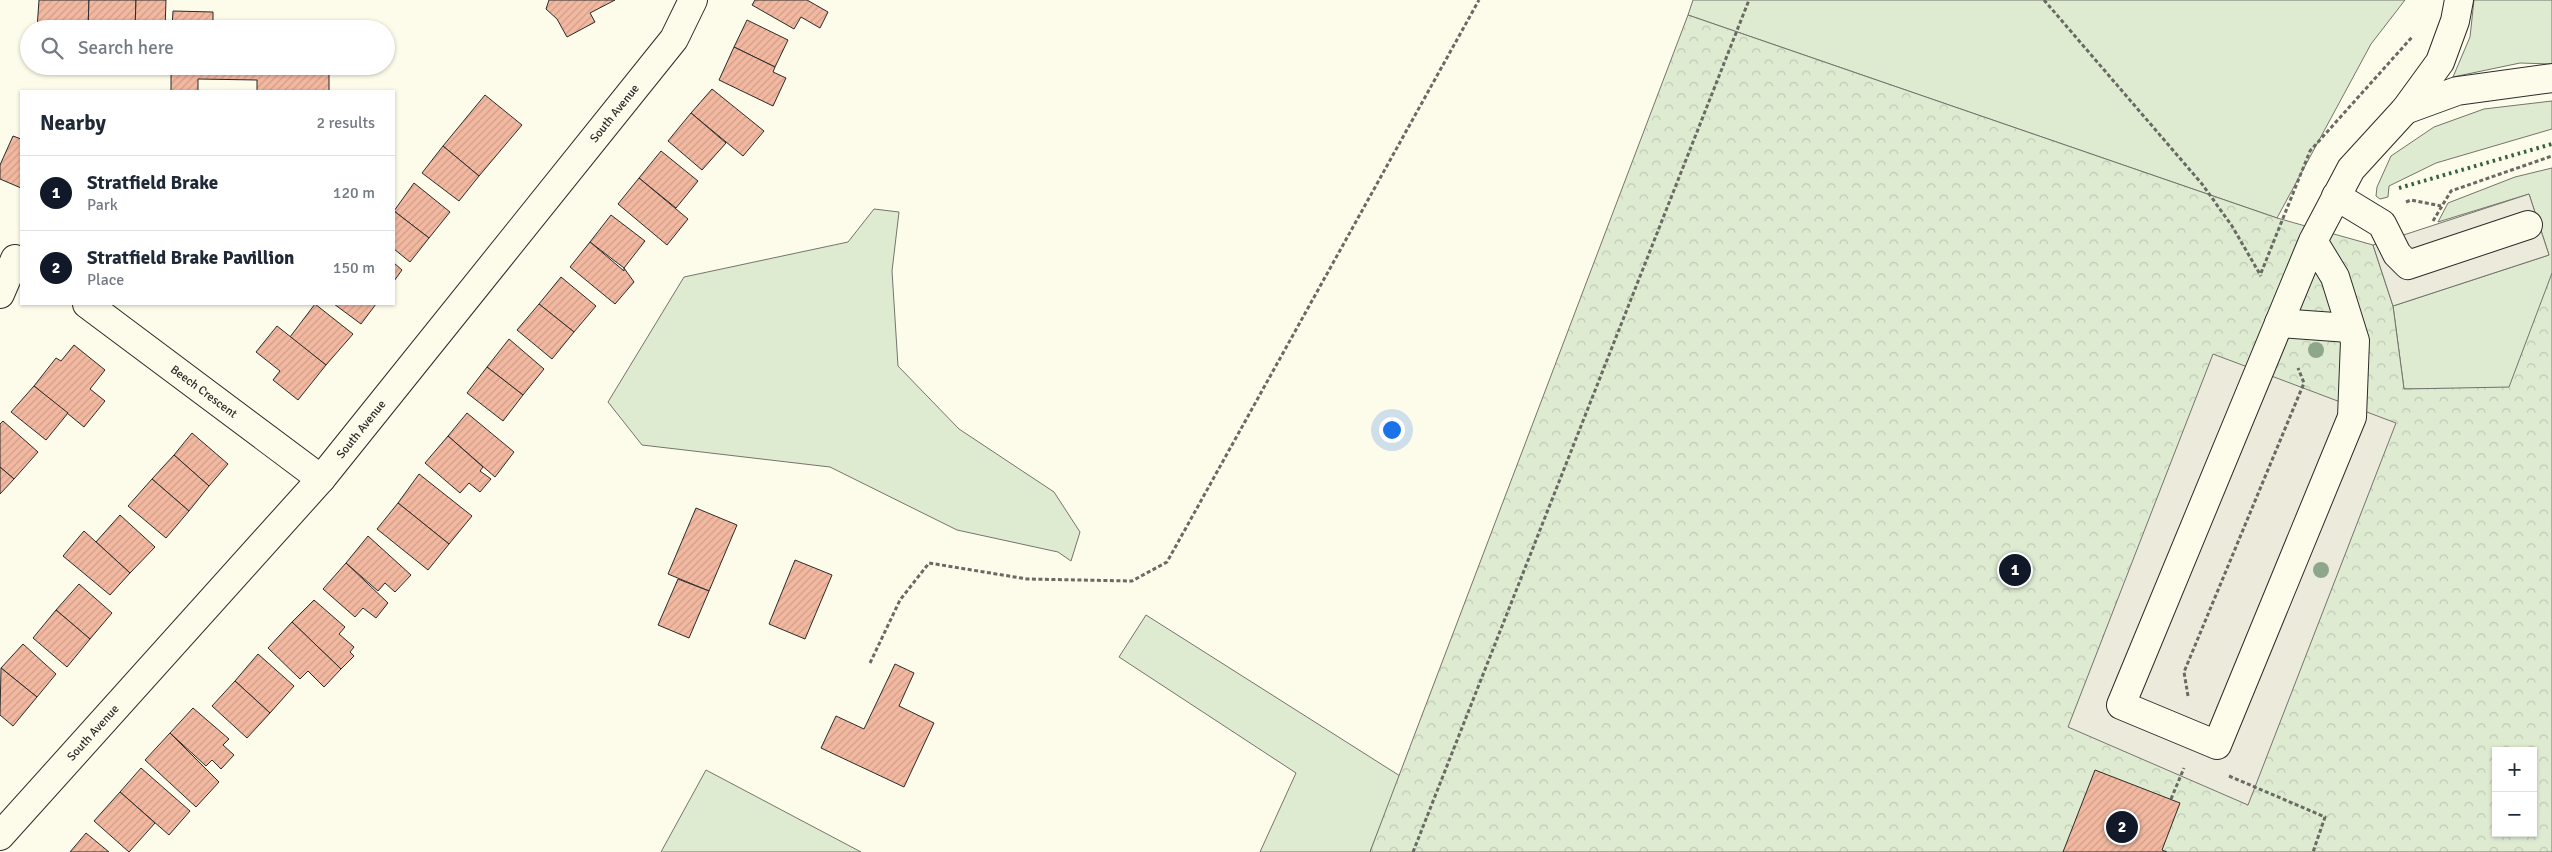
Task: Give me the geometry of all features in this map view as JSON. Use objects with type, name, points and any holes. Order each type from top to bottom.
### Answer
[{"type":"street","name":"South Avenue","points":[[0,836],[321,479],[674,39],[693,0]]},
{"type":"street","points":[[2313,241],[2335,277],[2349,328],[2355,341],[2352,417],[2217,745],[2121,705],[2313,241],[2351,169],[2405,110],[2440,62],[2455,21],[2459,0]]},
{"type":"street","points":[[2405,110],[2457,91],[2552,78]]},
{"type":"street","points":[[2336,196],[2382,224],[2397,254],[2408,265],[2528,225]]},
{"type":"street","points":[[0,294],[12,259]]},
{"type":"street","name":"Beech Crescent","points":[[88,305],[321,479]]},
{"type":"street","points":[[2279,323],[2349,328]]},
{"type":"path","points":[[870,663],[900,600],[929,563],[1027,579],[1132,581],[1167,562],[1479,0]]},
{"type":"path","points":[[1413,852],[1749,0]]},
{"type":"path","points":[[2044,0],[2202,184],[2232,226],[2260,274]]},
{"type":"path","points":[[2397,254],[2428,229],[2451,191],[2552,156]]},
{"type":"path","points":[[2171,799],[2188,759],[2194,736],[2184,672],[2304,383],[2279,323]]},
{"type":"path","points":[[2224,774],[2325,817],[2313,852]]},
{"type":"green space","points":[[1693,0],[2405,0],[2371,44],[2277,218],[1688,15]]},
{"type":"green space","points":[[2474,0],[2552,0],[2552,64],[2520,63],[2453,77],[2470,37]]},
{"type":"green space","points":[[1688,15],[2277,218],[2373,245],[2393,306],[2404,389],[2509,387],[2552,273],[2552,852],[1370,852]]},
{"type":"green space","points":[[2552,101],[2552,129],[2436,163],[2389,186],[2388,197],[2380,199],[2376,196],[2377,187],[2391,156],[2434,127],[2484,109]]},
{"type":"green space","points":[[2552,168],[2552,381],[2509,388],[2404,389],[2393,306],[2549,255],[2529,194],[2438,222],[2448,203],[2515,177]]},
{"type":"green space","points":[[874,209],[899,212],[892,271],[898,366],[959,429],[1054,492],[1080,532],[1071,561],[1058,552],[957,530],[830,467],[642,445],[608,402],[684,277],[848,242]]},
{"type":"green space","points":[[1146,615],[1400,776],[1370,852],[1260,852],[1296,773],[1119,657]]},
{"type":"green space","points":[[706,770],[861,852],[661,852]]},
{"type":"shaded area","points":[[2529,194],[2549,255],[2393,306],[2373,245]]},
{"type":"shaded area","points":[[2213,354],[2396,423],[2248,805],[2068,727]]},
{"type":"building","points":[[39,0],[89,0],[88,20],[38,20]]},
{"type":"building","points":[[89,0],[136,0],[135,20],[88,20]]},
{"type":"building","points":[[136,0],[166,0],[165,20],[135,20]]},
{"type":"building","points":[[549,0],[615,0],[590,13],[595,22],[567,37],[557,19],[546,9]]},
{"type":"building","points":[[755,0],[807,0],[828,12],[820,28],[801,17],[794,29],[752,5]]},
{"type":"building","points":[[173,11],[213,12],[213,20],[172,20]]},
{"type":"building","points":[[747,20],[788,40],[775,67],[734,47]]},
{"type":"building","points":[[734,47],[775,67],[773,72],[786,78],[773,106],[719,80]]},
{"type":"building","points":[[171,75],[329,75],[329,90],[257,90],[257,80],[198,79],[198,90],[171,90]]},
{"type":"building","points":[[712,89],[764,131],[743,156],[691,113]]},
{"type":"building","points":[[485,95],[522,125],[479,176],[443,146]]},
{"type":"building","points":[[691,113],[726,143],[702,170],[668,141]]},
{"type":"building","points":[[13,136],[20,139],[20,188],[0,179],[0,165]]},
{"type":"building","points":[[443,146],[479,176],[459,201],[422,173]]},
{"type":"building","points":[[661,151],[698,181],[676,208],[639,178]]},
{"type":"building","points":[[639,178],[688,219],[667,245],[618,204]]},
{"type":"building","points":[[414,183],[450,212],[429,238],[395,212]]},
{"type":"building","points":[[395,212],[429,238],[410,262],[395,250]]},
{"type":"building","points":[[611,215],[645,241],[624,268],[590,242]]},
{"type":"building","points":[[590,242],[624,271],[624,268],[634,282],[615,304],[570,267]]},
{"type":"building","points":[[395,264],[402,270],[395,280]]},
{"type":"building","points":[[561,277],[596,306],[574,332],[539,304]]},
{"type":"building","points":[[539,304],[574,332],[552,359],[517,330]]},
{"type":"building","points":[[314,305],[353,334],[326,365],[290,337]]},
{"type":"building","points":[[335,305],[375,305],[361,324]]},
{"type":"building","points":[[277,326],[326,365],[298,400],[273,380],[280,371],[256,352]]},
{"type":"building","points":[[509,339],[544,369],[523,395],[487,367]]},
{"type":"building","points":[[74,345],[105,370],[90,389],[105,401],[84,427],[34,386],[56,358],[61,361]]},
{"type":"building","points":[[487,367],[523,395],[503,421],[467,393]]},
{"type":"building","points":[[34,386],[68,413],[46,440],[11,412]]},
{"type":"building","points":[[467,413],[514,452],[495,477],[448,436]]},
{"type":"building","points":[[3,421],[38,452],[14,479],[0,467],[0,424]]},
{"type":"building","points":[[192,433],[228,464],[209,486],[174,455]]},
{"type":"building","points":[[448,436],[483,467],[480,471],[491,479],[480,492],[469,483],[460,493],[425,463]]},
{"type":"building","points":[[174,455],[209,486],[189,511],[152,479]]},
{"type":"building","points":[[0,467],[14,479],[0,494]]},
{"type":"building","points":[[419,474],[472,516],[449,544],[398,503]]},
{"type":"building","points":[[152,479],[189,511],[166,538],[128,506]]},
{"type":"building","points":[[398,503],[449,544],[428,570],[377,529]]},
{"type":"building","points":[[696,508],[737,525],[709,591],[668,574]]},
{"type":"building","points":[[120,515],[155,547],[130,573],[96,542]]},
{"type":"building","points":[[84,531],[130,573],[110,595],[63,556]]},
{"type":"building","points":[[368,536],[411,575],[395,592],[385,583],[378,591],[346,563]]},
{"type":"building","points":[[795,560],[832,575],[805,639],[769,624]]},
{"type":"building","points":[[346,563],[388,603],[376,618],[363,608],[355,617],[323,589]]},
{"type":"building","points":[[678,579],[709,591],[689,638],[658,625]]},
{"type":"building","points":[[79,584],[112,613],[90,639],[56,610]]},
{"type":"building","points":[[314,600],[345,627],[339,634],[354,647],[350,652],[354,656],[341,669],[292,622]]},
{"type":"building","points":[[56,610],[90,639],[67,667],[33,638]]},
{"type":"building","points":[[292,622],[341,669],[324,687],[308,671],[300,679],[268,648]]},
{"type":"building","points":[[23,644],[56,674],[37,697],[1,668]]},
{"type":"building","points":[[258,654],[294,686],[270,713],[235,681]]},
{"type":"building","points":[[895,664],[914,673],[899,706],[934,723],[904,787],[821,748],[836,716],[864,729]]},
{"type":"building","points":[[1,668],[37,697],[13,726],[0,715]]},
{"type":"building","points":[[235,681],[270,713],[247,738],[212,706]]},
{"type":"building","points":[[193,708],[229,739],[223,745],[234,755],[221,769],[212,760],[206,766],[170,733]]},
{"type":"building","points":[[170,733],[219,782],[196,807],[145,760]]},
{"type":"building","points":[[141,768],[190,811],[169,835],[120,792]]},
{"type":"building","points":[[2095,770],[2180,803],[2162,850],[2167,852],[2063,852]]},
{"type":"building","points":[[120,792],[155,823],[129,852],[94,821]]},
{"type":"building","points":[[86,833],[109,852],[70,852]]},
{"type":"hedge","points":[[2399,188],[2552,144]]},
{"type":"place","name":"Stratfield Brake","points":[[2015,570]]},
{"type":"place","name":"Stratfield Brake Pavillion","points":[[2122,827]]}]
